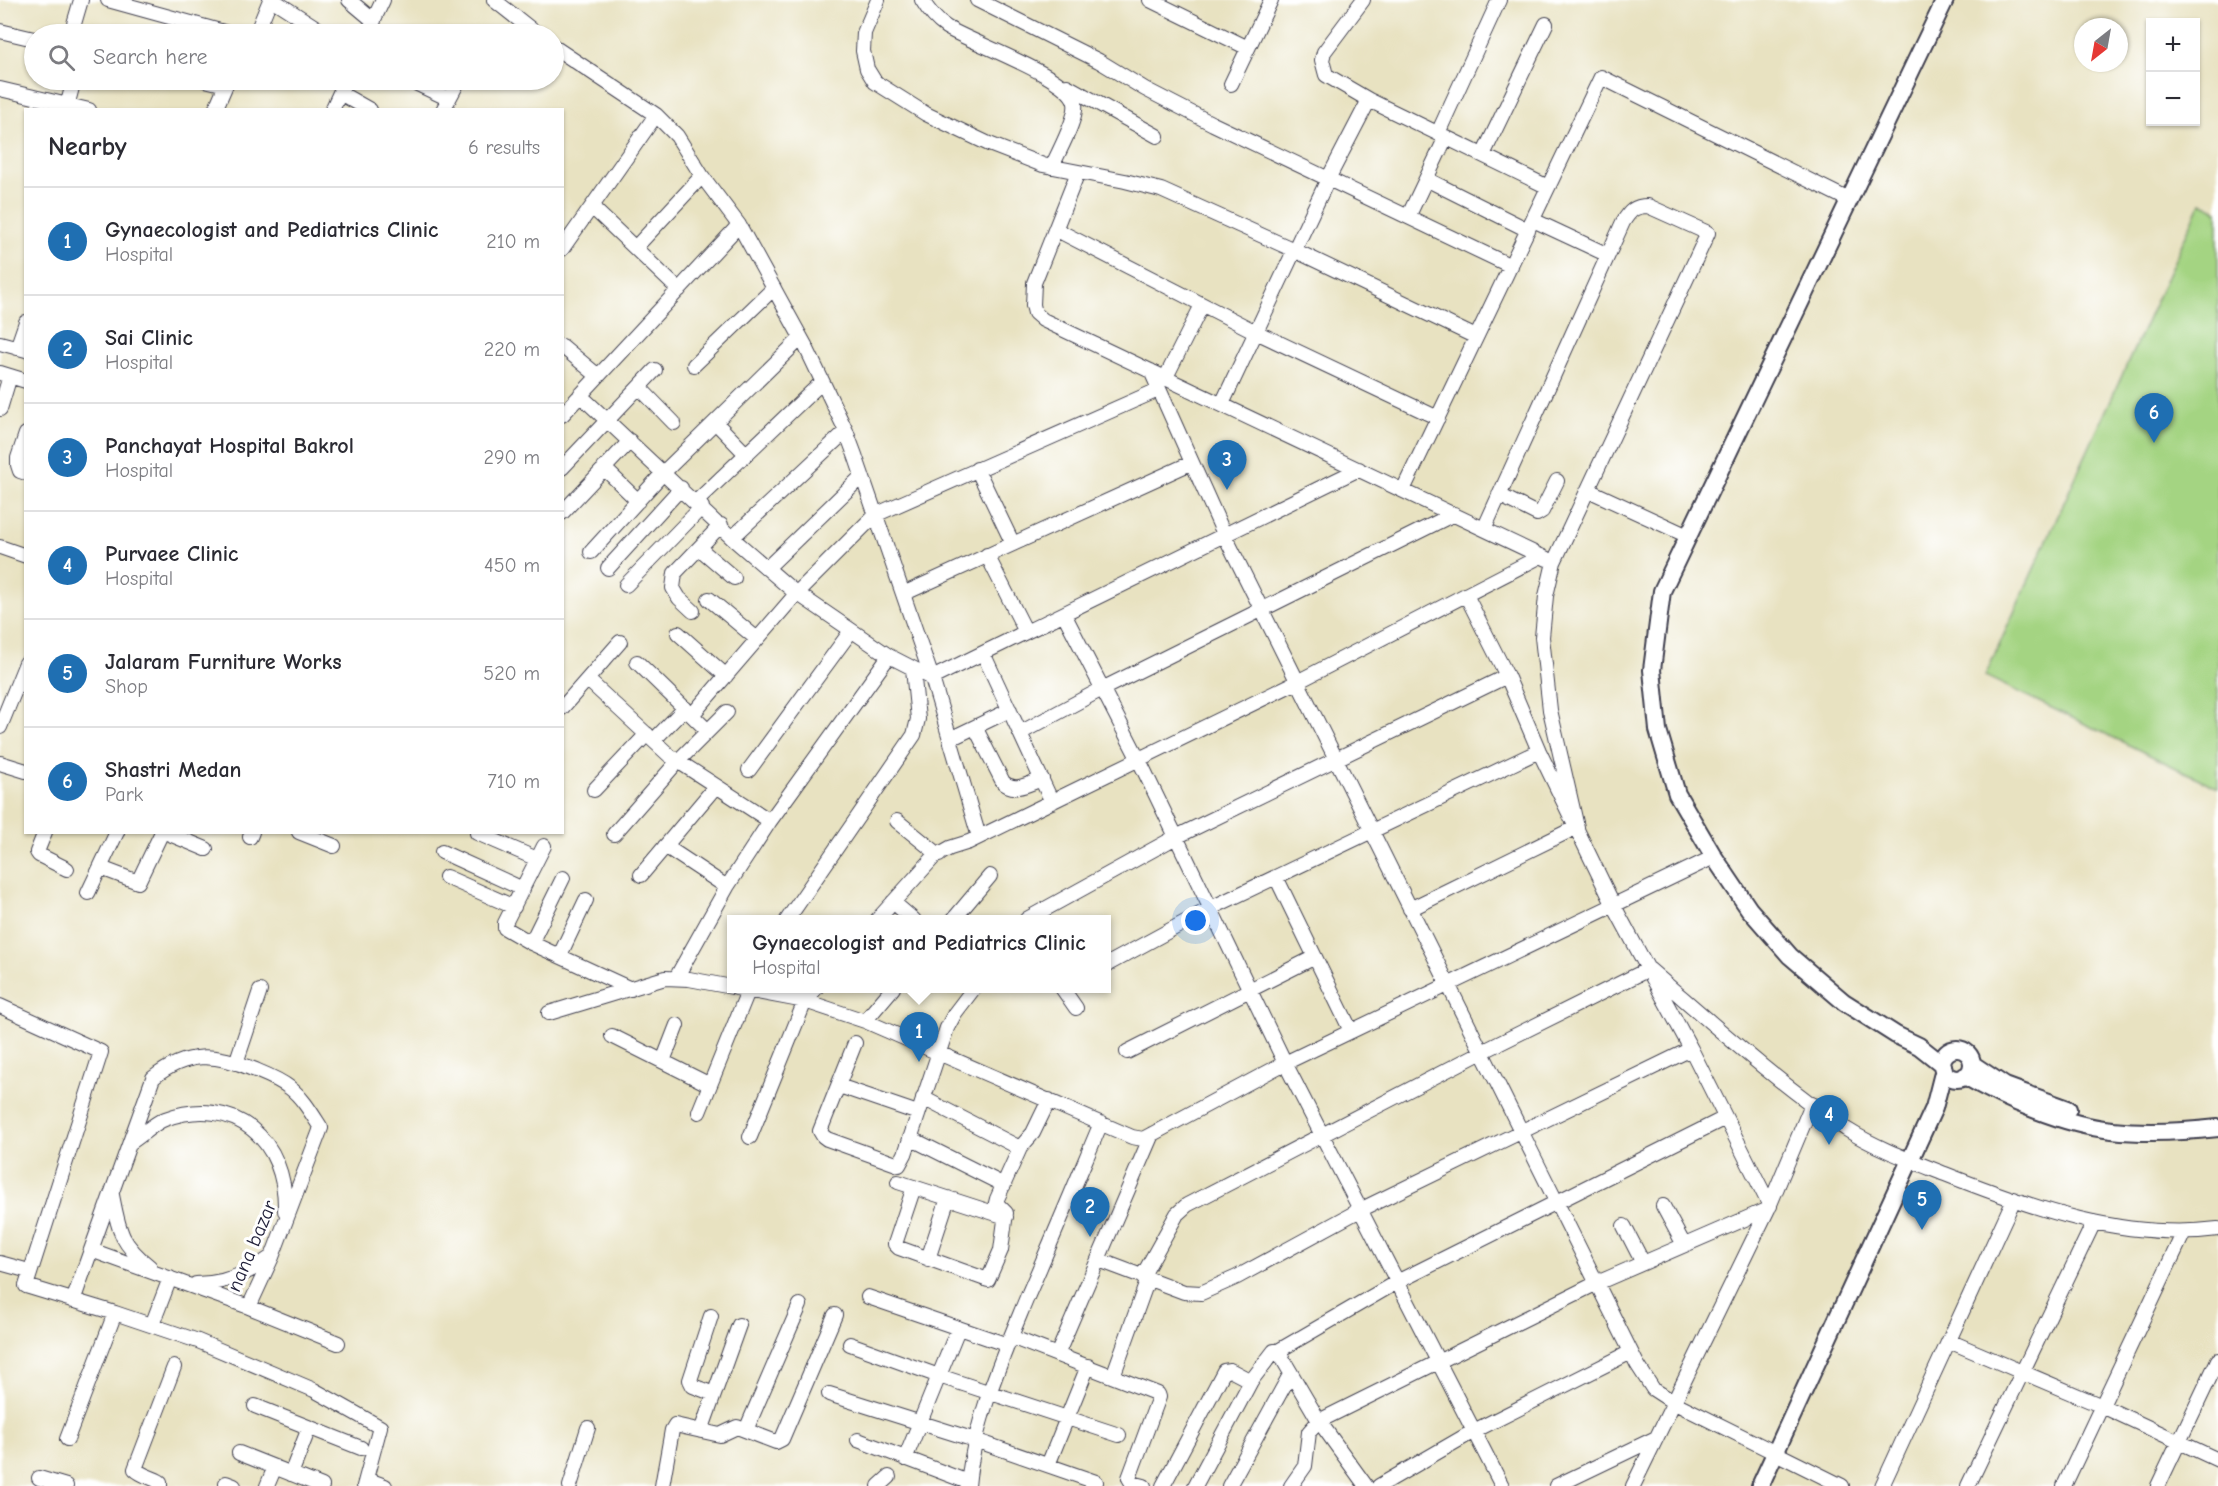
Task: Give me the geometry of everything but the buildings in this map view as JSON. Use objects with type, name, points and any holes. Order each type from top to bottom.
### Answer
[{"type":"main road","points":[[1945,0],[1662,591],[1652,670],[1658,730],[1677,794],[1714,857],[1749,909],[1790,956],[1844,1002],[1896,1035],[1945,1062],[1949,1076],[1965,1073],[2083,1114],[2113,1120],[2164,1123],[2218,1118]]},
{"type":"main road","points":[[1760,1486],[1934,1108],[1945,1062],[1958,1049],[1966,1052],[1971,1058],[1965,1073],[1934,1108]]},
{"type":"main road","points":[[1965,1073],[1999,1095],[2043,1112],[2110,1130],[2180,1133],[2218,1128]]},
{"type":"street","points":[[74,24],[81,0]]},
{"type":"street","points":[[108,0],[195,24]]},
{"type":"street","points":[[251,24],[261,0]]},
{"type":"street","points":[[260,24],[271,0],[310,24]]},
{"type":"street","points":[[349,0],[374,21]]},
{"type":"street","points":[[372,24],[383,0]]},
{"type":"street","points":[[494,0],[524,24]]},
{"type":"street","points":[[878,0],[864,33],[863,51],[867,69],[875,82],[926,114],[989,144],[1043,165],[1161,190],[1294,250],[1476,338]]},
{"type":"street","points":[[922,0],[945,27],[1052,77],[1157,136]]},
{"type":"street","points":[[976,0],[1099,61],[1145,89],[1195,115],[1511,266]]},
{"type":"street","points":[[1150,0],[1248,48]]},
{"type":"street","points":[[1231,84],[1271,0]]},
{"type":"street","points":[[1363,0],[1329,43],[1322,60],[1326,75],[1369,100],[1548,187]]},
{"type":"street","points":[[1408,216],[1426,179],[1442,135],[1499,0]]},
{"type":"street","points":[[1483,155],[1546,24]]},
{"type":"street","points":[[0,31],[24,37]]},
{"type":"street","points":[[564,54],[656,115],[676,136],[702,176],[739,225],[801,338],[846,431],[932,678],[980,837]]},
{"type":"street","points":[[1052,77],[1070,92],[1075,101],[1075,112],[1052,167]]},
{"type":"street","points":[[1403,490],[1601,77],[1850,200]]},
{"type":"street","points":[[0,89],[67,107],[71,90]]},
{"type":"street","points":[[216,108],[226,90]]},
{"type":"street","points":[[225,108],[229,90]]},
{"type":"street","points":[[333,108],[341,90]]},
{"type":"street","points":[[424,90],[446,104],[454,90]]},
{"type":"street","points":[[340,93],[366,108]]},
{"type":"street","points":[[1222,404],[1328,179],[1369,100]]},
{"type":"street","points":[[564,246],[656,115]]},
{"type":"street","points":[[1078,172],[1034,283],[1032,295],[1035,313],[1043,320],[1151,371],[1162,383],[1191,463],[1224,534],[1631,1352],[1653,1389],[1672,1402],[1842,1486]]},
{"type":"street","points":[[635,248],[702,176]]},
{"type":"street","points":[[1426,179],[1530,225],[1608,255]]},
{"type":"street","points":[[1484,529],[1630,210],[1639,206],[1648,206],[1708,233],[1588,490],[1548,559],[1542,637],[1550,710],[1577,827]]},
{"type":"street","points":[[592,207],[679,290]]},
{"type":"street","points":[[564,413],[739,225]]},
{"type":"street","points":[[1054,229],[1202,305],[1438,418]]},
{"type":"street","points":[[694,365],[774,288]]},
{"type":"street","points":[[594,790],[650,737],[689,712],[726,676],[797,593],[875,514],[1162,383],[1202,305]]},
{"type":"street","points":[[0,342],[21,349],[24,333]]},
{"type":"street","points":[[591,552],[664,472],[801,338]]},
{"type":"street","points":[[564,348],[598,376]]},
{"type":"street","points":[[564,466],[655,370]]},
{"type":"street","points":[[0,409],[5,375],[24,380]]},
{"type":"street","points":[[626,585],[746,454],[822,382]]},
{"type":"street","points":[[1162,383],[1222,404],[1548,559]]},
{"type":"street","points":[[639,387],[674,423]]},
{"type":"street","points":[[580,395],[721,525],[732,538],[797,593],[889,656],[932,678]]},
{"type":"street","points":[[715,422],[746,454]]},
{"type":"street","points":[[732,538],[846,431]]},
{"type":"street","points":[[564,511],[630,441]]},
{"type":"street","points":[[24,442],[18,465],[20,471],[24,472]]},
{"type":"street","points":[[903,594],[1191,463]]},
{"type":"street","points":[[604,468],[638,501]]},
{"type":"street","points":[[977,469],[1013,544]]},
{"type":"street","points":[[932,678],[1359,469]]},
{"type":"street","points":[[768,567],[862,476]]},
{"type":"street","points":[[1499,495],[1538,514],[1542,511],[1557,481]]},
{"type":"street","points":[[608,568],[681,488]]},
{"type":"street","points":[[1588,490],[1688,536]]},
{"type":"street","points":[[1020,733],[1102,689],[1454,514]]},
{"type":"street","points":[[693,611],[673,588],[675,573],[721,525]]},
{"type":"street","points":[[664,546],[683,565]]},
{"type":"street","points":[[0,548],[24,555]]},
{"type":"street","points":[[699,548],[734,578]]},
{"type":"street","points":[[987,555],[1026,632]]},
{"type":"street","points":[[882,915],[939,855],[950,848],[980,837],[1139,760],[1466,595],[1548,559]]},
{"type":"street","points":[[1466,595],[1507,676],[1539,751],[1614,906],[1691,1049],[1769,1207]]},
{"type":"street","points":[[709,598],[757,639]]},
{"type":"street","points":[[1064,614],[1139,760],[1285,1063],[1502,1486]]},
{"type":"street","points":[[749,770],[851,631]]},
{"type":"street","points":[[678,633],[726,676]]},
{"type":"street","points":[[564,706],[620,642]]},
{"type":"street","points":[[983,653],[1052,802]]},
{"type":"street","points":[[676,978],[728,887],[770,821],[889,656]]},
{"type":"street","points":[[637,662],[708,730]]},
{"type":"street","points":[[0,727],[24,668]]},
{"type":"street","points":[[790,915],[914,735],[918,719],[913,669]]},
{"type":"street","points":[[1034,915],[1176,837],[1507,676]]},
{"type":"street","points":[[588,680],[678,761],[770,821]]},
{"type":"street","points":[[950,739],[1010,710]]},
{"type":"street","points":[[614,834],[678,761],[727,712]]},
{"type":"street","points":[[975,727],[1008,788],[1014,789],[1042,779]]},
{"type":"street","points":[[1111,963],[1211,908],[1539,751]]},
{"type":"street","points":[[0,763],[24,770]]},
{"type":"street","points":[[1026,785],[1037,809]]},
{"type":"street","points":[[641,875],[716,786]]},
{"type":"street","points":[[897,821],[939,855]]},
{"type":"street","points":[[1410,909],[1577,827]]},
{"type":"street","points":[[44,834],[37,852],[67,870]]},
{"type":"street","points":[[88,893],[116,834]]},
{"type":"street","points":[[100,868],[138,882],[163,834]]},
{"type":"street","points":[[169,834],[206,849]]},
{"type":"street","points":[[304,834],[334,846]]},
{"type":"street","points":[[481,834],[537,859]]},
{"type":"street","points":[[544,846],[505,928],[531,943],[631,989]]},
{"type":"street","points":[[665,846],[728,887]]},
{"type":"street","points":[[442,852],[523,889]]},
{"type":"street","points":[[762,993],[805,1001],[865,1021],[1139,1139],[1285,1063],[1714,857]]},
{"type":"street","points":[[957,915],[990,876]]},
{"type":"street","points":[[446,877],[514,907]]},
{"type":"street","points":[[1276,877],[1351,1031]]},
{"type":"street","points":[[531,943],[563,878]]},
{"type":"street","points":[[560,955],[586,900]]},
{"type":"street","points":[[893,902],[908,915]]},
{"type":"street","points":[[1127,1052],[1315,957]]},
{"type":"street","points":[[1113,1376],[1145,1278],[1182,1209],[1322,1134],[1649,969]]},
{"type":"street","points":[[1649,969],[1737,1046],[1812,1104],[1848,1130],[1910,1161],[2058,1214],[2094,1222],[2184,1232],[2218,1229]]},
{"type":"street","points":[[549,1013],[665,978],[727,986]]},
{"type":"street","points":[[236,1063],[260,991]]},
{"type":"street","points":[[699,1112],[740,993]]},
{"type":"street","points":[[750,1137],[805,1001],[812,993]]},
{"type":"street","points":[[865,1021],[889,993]]},
{"type":"street","points":[[855,1043],[820,1131],[823,1136],[899,1165],[946,1028],[970,993]]},
{"type":"street","points":[[1066,993],[1076,1008]]},
{"type":"street","points":[[0,1005],[101,1052],[26,1286],[198,1341],[315,1390],[380,1427],[365,1482],[385,1486]]},
{"type":"street","points":[[663,1061],[677,1025]]},
{"type":"street","points":[[612,1036],[710,1085]]},
{"type":"street","points":[[1099,1260],[1184,1292],[1200,1293],[1237,1277],[1360,1210],[1691,1049]]},
{"type":"street","name":"nana bazar","points":[[206,1056],[236,1063],[270,1076],[291,1088],[308,1108],[321,1128],[272,1257],[249,1307],[91,1250],[131,1142],[153,1078],[166,1067],[187,1059],[206,1056]]},
{"type":"street","points":[[839,1086],[918,1113]]},
{"type":"street","points":[[923,1098],[1020,1149]]},
{"type":"street","points":[[914,1187],[895,1245],[988,1280],[1001,1250],[1006,1217],[1005,1211],[996,1203],[1020,1149],[1035,1130],[1049,1100]]},
{"type":"street","points":[[1633,1486],[1769,1207],[1812,1104]]},
{"type":"street","points":[[131,1142],[163,1119],[192,1111],[221,1113],[251,1126],[271,1149],[281,1172],[286,1194],[285,1219]]},
{"type":"street","points":[[1195,1486],[1251,1381],[1270,1353],[1278,1351],[1397,1282],[1725,1118]]},
{"type":"street","points":[[858,1440],[968,1484],[975,1440],[990,1393],[1101,1123]]},
{"type":"street","points":[[1057,1355],[1152,1134]]},
{"type":"street","points":[[910,1138],[1004,1185]]},
{"type":"street","points":[[898,1182],[1006,1217]]},
{"type":"street","points":[[112,1195],[120,1234],[136,1256],[164,1276],[152,1325]]},
{"type":"street","points":[[928,1259],[948,1198]]},
{"type":"street","points":[[1882,1486],[2014,1199]]},
{"type":"street","points":[[1663,1206],[1684,1245]]},
{"type":"street","points":[[1291,1486],[1305,1466],[1309,1432],[1319,1421],[1437,1360],[1597,1283],[1769,1207]]},
{"type":"street","points":[[1968,1486],[2094,1222]]},
{"type":"street","points":[[1624,1226],[1643,1263]]},
{"type":"street","points":[[2064,1486],[2184,1232]]},
{"type":"street","points":[[73,1301],[91,1250]]},
{"type":"street","points":[[185,1284],[213,1284],[256,1268],[272,1257]]},
{"type":"street","points":[[0,1263],[29,1271]]},
{"type":"street","points":[[868,1297],[958,1329],[1057,1355],[1158,1394],[1159,1397],[1129,1478],[1132,1483],[1144,1486]]},
{"type":"street","points":[[746,1430],[800,1305]]},
{"type":"street","points":[[249,1307],[338,1343]]},
{"type":"street","points":[[67,1439],[115,1313]]},
{"type":"street","points":[[662,1486],[673,1427],[678,1425],[720,1435],[733,1427],[776,1442],[782,1439],[835,1315]]},
{"type":"street","points":[[711,1316],[690,1380],[693,1386],[714,1394]]},
{"type":"street","points":[[701,1431],[739,1325]]},
{"type":"street","points":[[905,1459],[958,1329]]},
{"type":"street","points":[[1949,1341],[2102,1406],[2218,1460]]},
{"type":"street","points":[[850,1344],[1119,1435]]},
{"type":"street","points":[[1278,1351],[1319,1421],[1366,1486]]},
{"type":"street","points":[[1379,1486],[1474,1431],[1631,1352]]},
{"type":"street","points":[[2158,1486],[2218,1360]]},
{"type":"street","points":[[1048,1466],[1088,1366]]},
{"type":"street","points":[[160,1486],[160,1482],[135,1470],[174,1368]]},
{"type":"street","points":[[1163,1486],[1224,1371],[1230,1370],[1251,1381]]},
{"type":"street","points":[[1229,1486],[1291,1373]]},
{"type":"street","points":[[829,1394],[975,1440],[1096,1482]]},
{"type":"street","points":[[255,1406],[361,1448]]},
{"type":"street","points":[[291,1474],[309,1428]]},
{"type":"street","points":[[570,1486],[588,1428]]},
{"type":"street","points":[[1556,1486],[1656,1437]]},
{"type":"street","points":[[239,1453],[322,1486]]},
{"type":"street","points":[[267,1486],[275,1467]]},
{"type":"street","points":[[39,1478],[65,1486]]},
{"type":"green space","points":[[2201,202],[2218,210],[2218,788],[1985,676]]},
{"type":"place","name":"Shastri Medan","points":[[2154,443]]},
{"type":"place","name":"Panchayat Hospital Bakrol","points":[[1227,490]]},
{"type":"place","name":"Gynaecologist and Pediatrics Clinic","points":[[919,1062]]},
{"type":"place","name":"Purvaee Clinic","points":[[1829,1145]]},
{"type":"place","name":"Jalaram Furniture Works","points":[[1922,1230]]},
{"type":"place","name":"Sai Clinic","points":[[1090,1237]]}]
